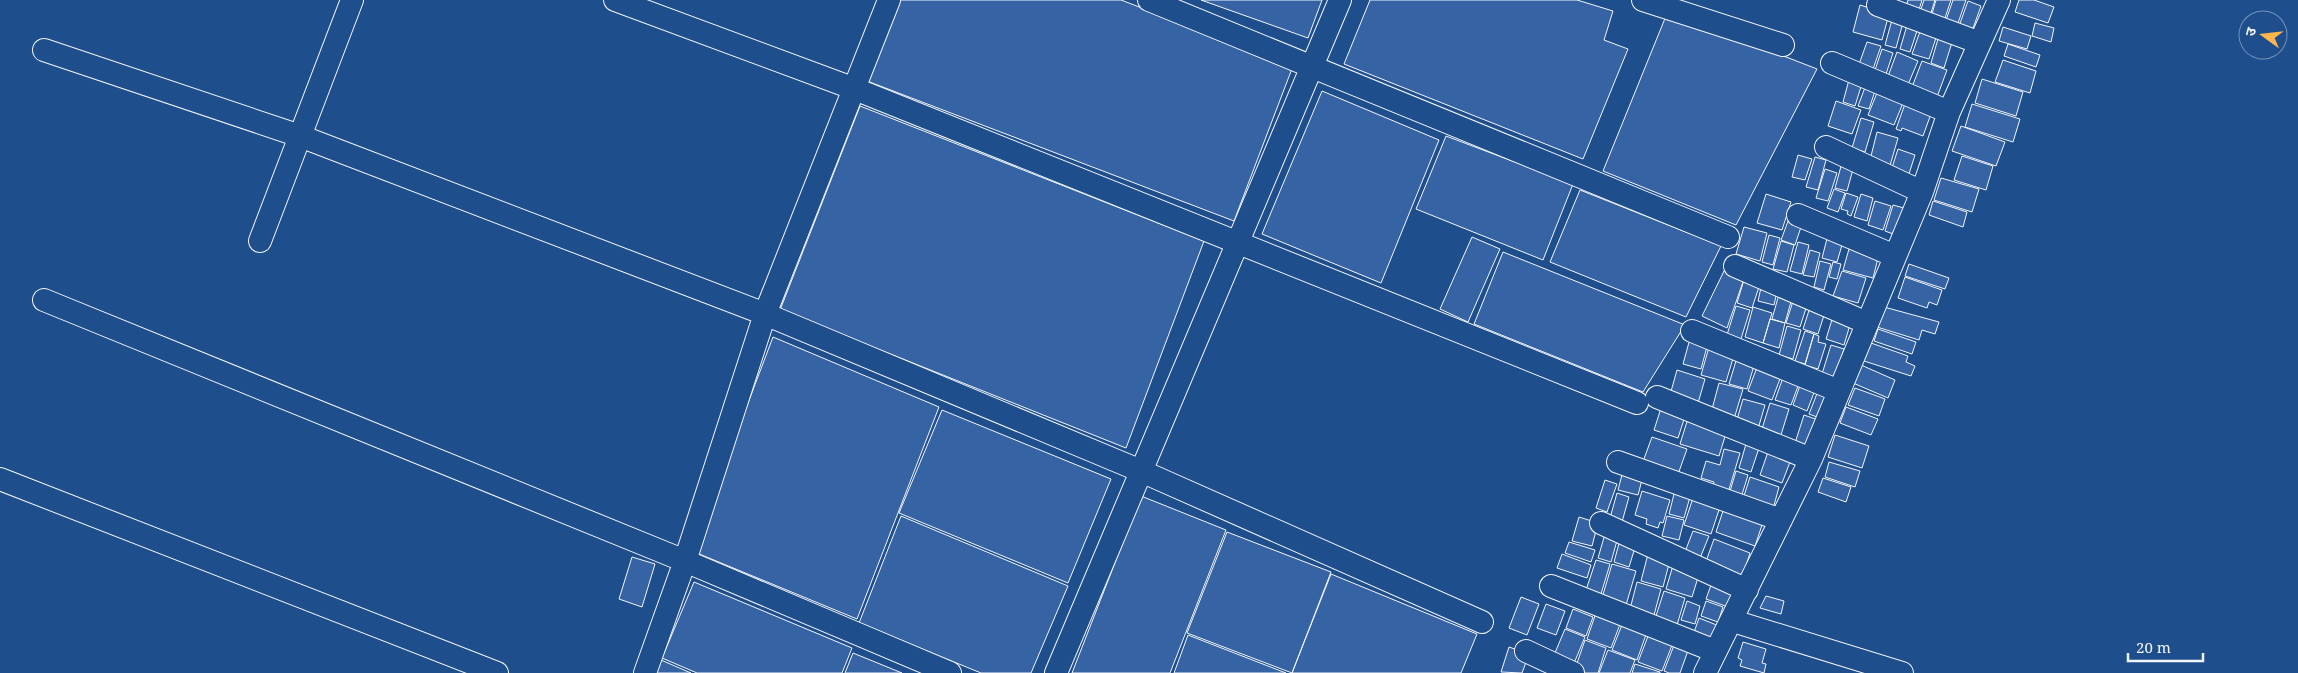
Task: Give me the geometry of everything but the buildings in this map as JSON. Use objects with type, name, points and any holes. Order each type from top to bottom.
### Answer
[{"type":"street","points":[[260,240],[352,0]]},
{"type":"street","points":[[615,0],[855,89],[1647,400],[1811,459]]},
{"type":"street","points":[[645,673],[685,561],[765,314],[889,0]]},
{"type":"street","points":[[1149,0],[1728,236]]},
{"type":"street","points":[[1056,673],[1340,0]]},
{"type":"street","points":[[1643,0],[1783,45]]},
{"type":"street","points":[[1705,673],[1715,651],[1733,621],[1811,459],[1922,192],[1949,112],[2000,0]]},
{"type":"street","points":[[1878,5],[1980,43]]},
{"type":"street","points":[[44,50],[300,136],[765,314],[1141,472],[1482,622]]},
{"type":"street","points":[[1832,63],[1949,112]]},
{"type":"street","points":[[1826,147],[1922,192]]},
{"type":"street","points":[[1798,215],[1895,256]]},
{"type":"street","points":[[1735,266],[1867,323]]},
{"type":"street","points":[[44,300],[685,561],[950,673]]},
{"type":"street","points":[[1692,331],[1839,391]]},
{"type":"street","points":[[1618,462],[1781,520]]},
{"type":"street","points":[[0,480],[497,673]]},
{"type":"street","points":[[1601,523],[1747,590]]},
{"type":"street","points":[[1551,586],[1715,651]]},
{"type":"street","points":[[1733,621],[1902,673]]},
{"type":"street","points":[[1526,651],[1573,673]]}]
